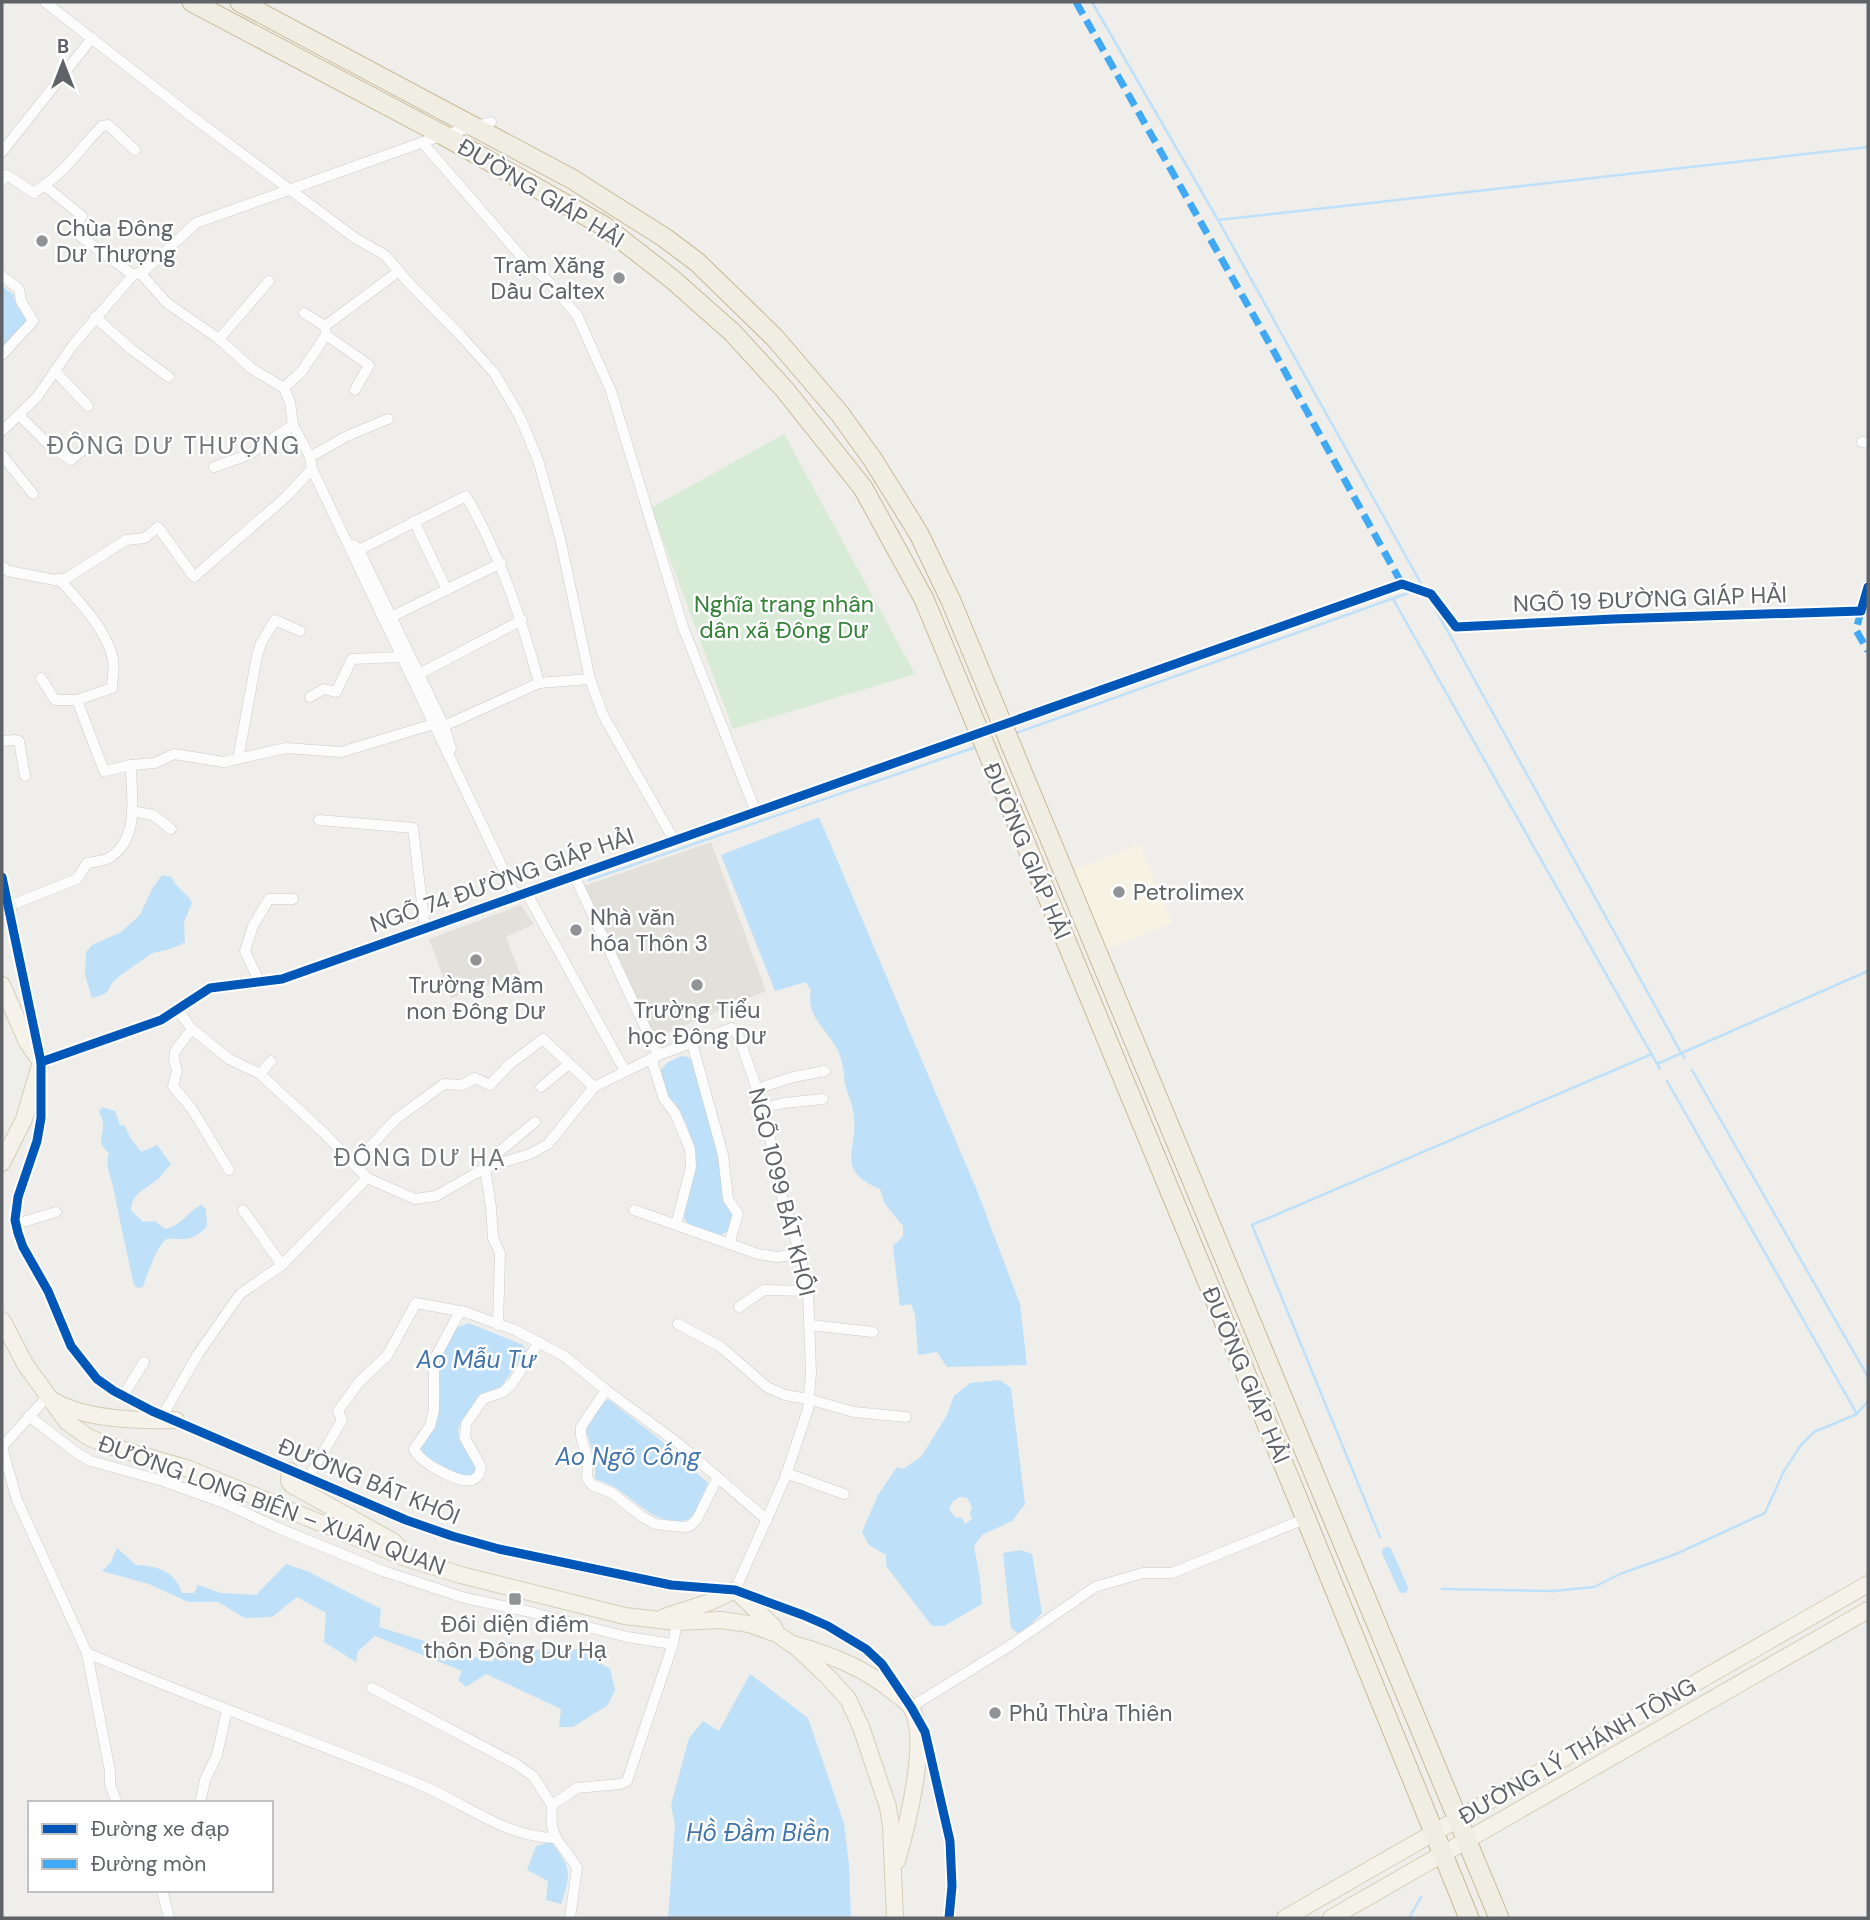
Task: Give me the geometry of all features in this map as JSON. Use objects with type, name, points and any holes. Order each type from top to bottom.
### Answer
[{"type":"highway","name":"ĐƯỜNG GIÁP HẢI","points":[[192,2],[443,135],[604,226],[673,279],[733,332],[785,390],[863,488],[924,599],[1469,1918]]},
{"type":"highway","name":"ĐƯỜNG GIÁP HẢI","points":[[240,2],[483,125],[665,237],[697,262],[775,338],[840,414],[873,460],[919,534],[951,601],[1499,1918]]},
{"type":"highway","points":[[1295,1492],[1319,1482]]},
{"type":"main road","points":[[2,985],[27,1042],[41,1062],[24,1119],[2,1163]]},
{"type":"main road","name":"ĐƯỜNG LONG BIÊN – XUÂN QUAN","points":[[2,1320],[25,1364],[67,1422],[88,1437],[110,1446],[188,1469],[406,1558],[591,1608],[655,1620],[721,1620],[749,1624],[777,1634],[828,1677],[848,1699],[861,1727],[888,1807],[897,1918]]},
{"type":"main road","points":[[47,1397],[69,1408],[99,1415],[130,1420],[169,1418]]},
{"type":"main road","points":[[290,1471],[289,1481],[292,1485],[394,1542],[406,1558]]},
{"type":"main road","name":"ĐƯỜNG LÝ THÁNH TÔNG","points":[[1285,1918],[1868,1584]]},
{"type":"main road","points":[[655,1620],[710,1602],[736,1590],[773,1626],[777,1634]]},
{"type":"main road","name":"ĐƯỜNG LÝ THÁNH TÔNG","points":[[1331,1918],[1868,1611]]},
{"type":"main road","points":[[791,1644],[831,1655],[858,1667],[911,1707],[918,1742],[914,1791],[894,1874]]},
{"type":"street","points":[[45,2],[355,238],[385,255],[495,374],[520,417],[538,460],[560,538],[590,679],[603,715],[674,840]]},
{"type":"street","points":[[2,152],[92,38]]},
{"type":"street","points":[[4,176],[34,193],[58,176],[102,125],[108,125],[135,150]]},
{"type":"street","points":[[2,431],[37,397],[95,317],[137,274],[196,223],[422,142],[483,125]]},
{"type":"street","points":[[422,142],[526,262],[547,279],[577,315],[611,391],[683,627],[755,812]]},
{"type":"street","points":[[44,185],[82,216],[73,231],[137,274],[167,303],[219,339],[251,368],[284,388],[290,402],[293,425],[310,457],[312,469],[401,657],[439,725]]},
{"type":"street","points":[[284,388],[302,371],[325,330],[399,271]]},
{"type":"street","points":[[2,276],[19,289],[21,301],[33,321],[2,355]]},
{"type":"street","points":[[219,339],[269,281]]},
{"type":"street","points":[[304,313],[369,365],[355,390]]},
{"type":"street","points":[[95,317],[131,349],[169,377]]},
{"type":"street","points":[[55,371],[88,406]]},
{"type":"street","points":[[20,416],[49,446],[71,460],[93,441]]},
{"type":"street","points":[[310,457],[347,436],[388,419]]},
{"type":"street","points":[[214,467],[248,455],[293,425]]},
{"type":"street","points":[[2,455],[33,494]]},
{"type":"street","points":[[2,566],[8,571],[55,580],[66,578],[126,540],[145,538],[158,527],[194,577],[287,496],[312,469]]},
{"type":"street","points":[[359,550],[466,496],[501,563],[522,620],[539,683]]},
{"type":"street","points":[[414,521],[447,590]]},
{"type":"street","points":[[343,535],[359,550],[419,674],[454,765],[521,894],[625,1071]]},
{"type":"street","points":[[391,617],[501,563]]},
{"type":"street","points":[[41,678],[53,699],[77,700],[112,688],[113,661],[104,636],[80,601],[60,579]]},
{"type":"street","name":"NGÕ 19 ĐƯỜNG GIÁP HẢI","points":[[1003,726],[1402,584],[1431,594],[1456,626],[1861,611],[1868,587]]},
{"type":"street","points":[[238,759],[261,643],[275,620],[300,631]]},
{"type":"street","points":[[419,674],[522,620]]},
{"type":"street","points":[[310,697],[324,689],[336,692],[352,659],[401,657]]},
{"type":"street","points":[[77,700],[104,771],[155,763],[174,754],[224,762],[286,748],[341,752],[439,725],[539,683],[590,679]]},
{"type":"street","points":[[979,734],[1003,726]]},
{"type":"street","name":"NGÕ 74 ĐƯỜNG GIÁP HẢI","points":[[41,1062],[161,1020],[210,988],[282,979],[979,734]]},
{"type":"street","points":[[2,741],[19,741],[24,776]]},
{"type":"street","points":[[5,905],[62,887],[77,879],[87,863],[108,859],[128,840],[132,811],[131,765]]},
{"type":"street","points":[[132,811],[153,815],[171,829]]},
{"type":"street","points":[[319,820],[413,828],[425,928]]},
{"type":"street","points":[[573,875],[656,1056],[664,1099],[673,1110],[690,1149],[691,1167],[676,1225]]},
{"type":"street","name":"ĐƯỜNG BÁT KHỐI","points":[[2,877],[5,905],[41,1062],[41,1118],[37,1141],[18,1197],[16,1224],[23,1247],[48,1291],[71,1346],[97,1379],[123,1396],[169,1418],[406,1520],[499,1549],[691,1588],[736,1590],[828,1626],[866,1649],[882,1664],[925,1732],[950,1841],[952,1886],[949,1918]]},
{"type":"street","points":[[260,981],[245,951],[253,926],[269,899],[293,899]]},
{"type":"street","points":[[177,1009],[192,1029],[229,1059],[260,1074],[324,1133],[367,1178],[415,1199],[436,1196],[485,1168],[530,1154],[548,1144],[594,1087],[542,1039],[510,1064],[490,1085],[475,1078],[462,1085],[444,1084],[396,1119],[354,1164]]},
{"type":"street","name":"NGÕ 1099 BÁT KHỐI","points":[[594,1087],[656,1056],[732,1028],[738,1035],[764,1108],[780,1190],[800,1254],[808,1291],[811,1373],[808,1409],[786,1474],[736,1590]]},
{"type":"street","points":[[192,1029],[176,1051],[174,1060],[177,1071],[173,1086],[192,1109],[229,1170]]},
{"type":"street","points":[[692,1043],[723,1155],[728,1199],[738,1214],[729,1244]]},
{"type":"street","points":[[260,1074],[271,1061]]},
{"type":"street","points":[[541,1087],[569,1064]]},
{"type":"street","points":[[757,1089],[793,1077],[825,1071]]},
{"type":"street","points":[[764,1108],[784,1102],[823,1099]]},
{"type":"street","points":[[496,1163],[499,1152],[535,1122]]},
{"type":"street","points":[[485,1168],[492,1238],[500,1253],[498,1325]]},
{"type":"street","points":[[169,1418],[198,1354],[240,1294],[282,1265],[367,1178]]},
{"type":"street","points":[[243,1210],[282,1265]]},
{"type":"street","points":[[634,1210],[766,1256],[800,1254]]},
{"type":"street","points":[[16,1224],[56,1212]]},
{"type":"street","points":[[739,1307],[764,1290],[808,1291]]},
{"type":"street","points":[[308,1478],[342,1420],[338,1411],[360,1381],[387,1356],[416,1303],[460,1311],[516,1329],[565,1356],[680,1444],[767,1520]]},
{"type":"street","points":[[460,1311],[434,1360],[434,1410],[430,1426],[414,1450],[421,1460],[461,1481],[473,1480],[479,1475],[481,1467],[465,1438],[466,1424],[483,1399],[503,1392],[512,1384],[539,1342]]},
{"type":"street","points":[[678,1324],[721,1347],[766,1387],[785,1395],[854,1412],[906,1417]]},
{"type":"street","points":[[810,1325],[873,1332]]},
{"type":"street","points":[[123,1396],[144,1362]]},
{"type":"street","points":[[606,1390],[581,1427],[588,1460],[587,1478],[592,1485],[612,1493],[655,1524],[683,1527],[697,1519],[718,1477]]},
{"type":"street","points":[[47,1397],[2,1447],[17,1500],[87,1653],[110,1771],[110,1784],[116,1801]]},
{"type":"street","points":[[29,1416],[91,1461],[163,1481],[224,1503],[383,1571],[465,1598],[627,1637],[673,1644]]},
{"type":"street","points":[[786,1474],[844,1494]]},
{"type":"street","points":[[911,1707],[1011,1645],[1095,1587],[1143,1573],[1172,1573],[1305,1518]]},
{"type":"street","points":[[552,1805],[577,1788],[620,1784],[626,1780],[673,1644],[677,1622]]},
{"type":"street","points":[[87,1653],[423,1786],[511,1829],[535,1838],[554,1838]]},
{"type":"street","points":[[372,1688],[516,1764],[533,1776],[552,1805],[554,1838],[577,1868],[569,1918]]},
{"type":"street","points":[[200,1801],[205,1780],[217,1755],[228,1710]]},
{"type":"street","points":[[162,1892],[169,1918]]},
{"type":"shaded area","points":[[711,842],[766,991],[655,1038],[584,886]]},
{"type":"shaded area","name":"Petrolimex","points":[[1140,844],[1172,923],[1102,951],[1071,871]]},
{"type":"shaded area","name":"Trường Mầm non Đông Dư","points":[[521,905],[534,924],[506,937],[525,987],[504,995],[498,982],[451,998],[429,939]]},
{"type":"green space","name":"Nghĩa trang nhân dân xã Đông Dư","points":[[784,434],[915,674],[733,729],[651,508]]},
{"type":"water","points":[[2,286],[14,295],[27,321],[2,351]]},
{"type":"water","points":[[819,817],[978,1193],[1020,1304],[1027,1365],[947,1367],[937,1352],[918,1355],[915,1315],[911,1304],[900,1306],[893,1246],[903,1236],[903,1226],[885,1204],[880,1189],[866,1182],[853,1167],[851,1158],[854,1116],[839,1053],[812,1011],[811,991],[806,982],[775,991],[721,855]]},
{"type":"water","points":[[162,875],[172,877],[192,903],[184,922],[185,942],[153,953],[116,979],[107,992],[92,998],[85,975],[86,952],[92,945],[121,932],[140,915]]},
{"type":"water","points":[[681,1056],[694,1061],[734,1214],[728,1231],[721,1235],[690,1225],[685,1220],[694,1172],[694,1150],[679,1109],[666,1090],[661,1070],[667,1063]]},
{"type":"water","points":[[102,1107],[115,1111],[120,1125],[125,1126],[141,1152],[157,1145],[171,1164],[160,1177],[142,1190],[132,1203],[131,1210],[143,1222],[155,1221],[165,1229],[201,1205],[206,1209],[207,1226],[201,1232],[191,1238],[168,1239],[160,1246],[143,1287],[137,1288],[134,1285],[108,1167],[109,1153],[101,1139],[103,1125],[99,1112]]},
{"type":"water","name":"Ao Mẫu Tư","points":[[469,1323],[523,1345],[526,1351],[501,1387],[480,1394],[458,1428],[459,1439],[476,1469],[473,1476],[462,1477],[423,1455],[419,1446],[431,1433],[438,1418],[439,1361],[456,1328]]},
{"type":"water","points":[[1000,1380],[1011,1388],[1025,1504],[1012,1521],[982,1535],[974,1546],[982,1604],[944,1626],[932,1626],[886,1566],[886,1555],[869,1545],[862,1532],[878,1495],[897,1467],[903,1469],[921,1457],[947,1415],[954,1396],[970,1383]],"holes":[[[960,1497],[967,1498],[972,1507],[972,1519],[965,1524],[962,1518],[955,1517],[949,1509],[953,1501]]]},
{"type":"water","name":"Ao Ngõ Cống","points":[[609,1400],[658,1438],[708,1483],[694,1514],[687,1520],[657,1517],[616,1488],[595,1479],[595,1458],[586,1430],[603,1401]]},
{"type":"water","points":[[117,1548],[136,1565],[165,1571],[175,1579],[182,1593],[194,1593],[198,1585],[221,1593],[256,1595],[286,1564],[307,1571],[381,1609],[379,1627],[492,1662],[505,1641],[546,1652],[578,1649],[610,1669],[615,1690],[608,1705],[573,1727],[559,1727],[561,1709],[486,1674],[466,1687],[458,1680],[462,1671],[375,1636],[358,1651],[356,1662],[324,1642],[326,1613],[297,1597],[272,1617],[245,1618],[218,1602],[188,1602],[149,1584],[102,1571],[111,1562]]},
{"type":"water","points":[[1021,1550],[1032,1554],[1042,1613],[1025,1630],[1017,1633],[1011,1628],[1003,1553]]},
{"type":"water","name":"Hồ Đầm Biền","points":[[750,1674],[808,1718],[844,1823],[851,1918],[668,1918],[675,1825],[671,1805],[689,1738],[703,1721],[719,1731]]},
{"type":"water","points":[[551,1842],[563,1858],[568,1871],[561,1904],[546,1900],[548,1881],[527,1870],[536,1846]]},
{"type":"waterway","points":[[1092,2],[1218,220]]},
{"type":"waterway","points":[[1423,587],[1218,220],[1868,147]]},
{"type":"waterway","points":[[1016,733],[1411,592]]},
{"type":"waterway","points":[[1393,599],[1660,1069]]},
{"type":"waterway","points":[[1432,603],[1684,1058]]},
{"type":"waterway","points":[[589,880],[976,747]]},
{"type":"waterway","points":[[1657,1064],[1868,971]]},
{"type":"waterway","points":[[1380,1537],[1252,1225],[1652,1054]]},
{"type":"waterway","points":[[1692,1070],[1868,1377]]},
{"type":"waterway","points":[[1667,1081],[1857,1414]]},
{"type":"waterway","points":[[1442,1589],[1554,1591],[1594,1587],[1620,1574],[1676,1554],[1765,1513],[1784,1471],[1801,1445],[1814,1432],[1857,1414],[1868,1401]]},
{"type":"waterway","points":[[1387,1552],[1403,1588]]},
{"type":"waterway","points":[[1409,1918],[1421,1897]]},
{"type":"marked path","points":[[1076,2],[1402,584]]},
{"type":"marked path","points":[[1861,611],[1856,630],[1868,651]]},
{"type":"cycle path","points":[[41,1062],[161,1020],[210,988],[282,979],[1402,584],[1431,594],[1456,627],[1861,611],[1868,587]]},
{"type":"cycle path","points":[[2,877],[41,1062],[41,1118],[37,1141],[18,1197],[15,1220],[23,1247],[48,1291],[71,1346],[97,1379],[152,1411],[406,1520],[499,1549],[671,1585],[735,1590],[828,1626],[866,1649],[882,1664],[925,1732],[950,1841],[952,1886],[949,1918]]},
{"type":"place","name":"Chùa Đông Dư Thượng","points":[[42,241]]},
{"type":"place","name":"Trạm Xăng Dầu Caltex","points":[[619,278]]},
{"type":"place","name":"Petrolimex","points":[[1119,892]]},
{"type":"place","name":"Nhà văn hóa Thôn 3","points":[[576,930]]},
{"type":"place","name":"Trường Mầm non Đông Dư","points":[[476,960]]},
{"type":"place","name":"Trường Tiểu học Đông Dư","points":[[697,985]]},
{"type":"place","name":"Đối diện điếm thôn Đông Dư Hạ","points":[[515,1599]]},
{"type":"place","name":"Phủ Thừa Thiên","points":[[995,1713]]},
{"type":"district","name":"ĐÔNG DƯ THƯỢNG","points":[[174,446]]},
{"type":"district","name":"ĐÔNG DƯ HẠ","points":[[420,1158]]}]
